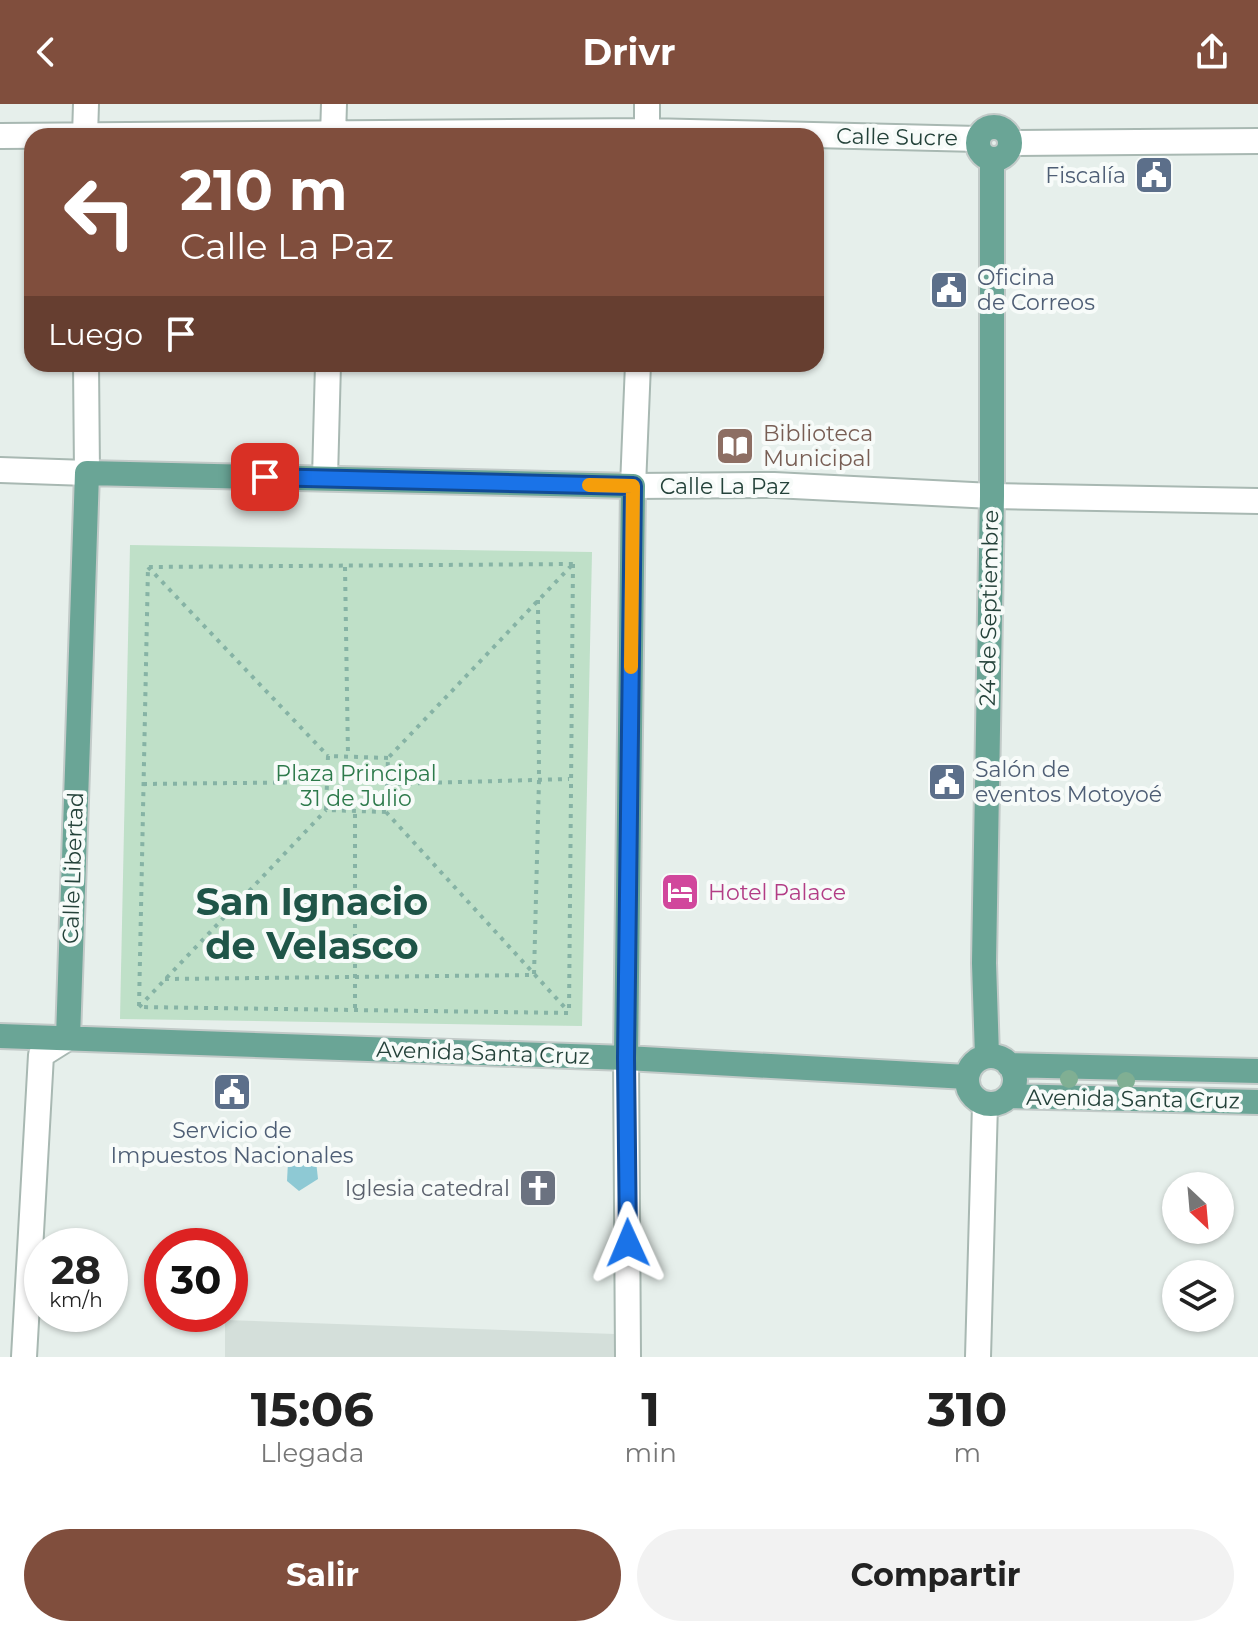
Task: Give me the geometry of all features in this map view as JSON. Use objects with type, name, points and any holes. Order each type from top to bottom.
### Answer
[{"type":"main road","name":"24 de Septiembre","points":[[994,135],[992,496],[984,948],[998,1060]]},
{"type":"main road","name":"Calle La Paz","points":[[87,473],[633,486]]},
{"type":"main road","name":"Calle Libertad","points":[[68,1038],[87,473]]},
{"type":"main road","points":[[626,1058],[633,486]]},
{"type":"main road","name":"Avenida Santa Cruz","points":[[0,1036],[626,1058],[967,1077]]},
{"type":"main road","points":[[998,1060],[1015,1077],[1009,1096],[998,1103],[985,1104],[968,1091],[967,1077],[973,1063],[998,1060]]},
{"type":"main road","name":"Avenida Santa Cruz","points":[[998,1060],[1258,1071]]},
{"type":"main road","name":"Avenida Santa Cruz","points":[[1009,1096],[1258,1102]]},
{"type":"street","points":[[85,128],[86,104]]},
{"type":"street","points":[[333,128],[334,104]]},
{"type":"street","points":[[647,104],[647,128]]},
{"type":"street","name":"Calle Sucre","points":[[824,135],[1258,141]]},
{"type":"street","name":"Calle Sucre","points":[[0,136],[24,136]]},
{"type":"street","name":"Calle Libertad","points":[[86,372],[87,473]]},
{"type":"street","points":[[325,478],[328,372]]},
{"type":"street","points":[[633,486],[638,372]]},
{"type":"street","name":"Calle La Paz","points":[[0,470],[87,473]]},
{"type":"street","name":"Calle La Paz","points":[[633,486],[774,485],[992,496],[1258,501]]},
{"type":"street","points":[[24,1357],[41,1055],[68,1038]]},
{"type":"street","points":[[626,1058],[628,1357]]},
{"type":"street","points":[[978,1357],[985,1104]]},
{"type":"path","points":[[148,567],[573,564]]},
{"type":"path","points":[[386,812],[388,758],[573,564]]},
{"type":"path","points":[[569,1013],[573,564]]},
{"type":"path","points":[[139,1007],[326,810],[328,782],[328,756],[148,567]]},
{"type":"path","points":[[139,1007],[148,567]]},
{"type":"path","points":[[345,567],[348,756]]},
{"type":"path","points":[[534,975],[539,780],[538,600]]},
{"type":"path","points":[[328,756],[388,758]]},
{"type":"path","points":[[388,784],[570,779]]},
{"type":"path","points":[[143,784],[328,782]]},
{"type":"path","points":[[326,810],[386,812],[569,1013]]},
{"type":"path","points":[[355,811],[355,1009]]},
{"type":"path","points":[[165,979],[534,975]]},
{"type":"path","points":[[139,1007],[569,1013]]},
{"type":"shaded area","points":[[248,1321],[615,1334],[614,1357],[225,1357],[225,1332],[248,1332]]},
{"type":"green space","name":"Plaza Principal 31 de Julio","points":[[130,545],[592,552],[582,1026],[120,1019]]},
{"type":"water","points":[[303,1154],[316,1161],[318,1179],[299,1191],[287,1181],[288,1162]]},
{"type":"slow traffic","points":[[589,485],[633,486],[631,667]]},
{"type":"place","name":"Fiscalía","points":[[1154,175]]},
{"type":"place","name":"Oficina de Correos","points":[[949,290]]},
{"type":"place","name":"Biblioteca Municipal","points":[[735,446]]},
{"type":"place","name":"Salón de eventos Motoyoé","points":[[947,782]]},
{"type":"place","name":"Hotel Palace","points":[[680,892]]},
{"type":"place","name":"Servicio de Impuestos Nacionales","points":[[232,1092]]},
{"type":"place","name":"Iglesia catedral","points":[[538,1188]]},
{"type":"district","name":"San Ignacio de Velasco","points":[[312,923]]},
{"type":"route","points":[[265,477],[633,486],[626,1058],[628,1243]]}]
